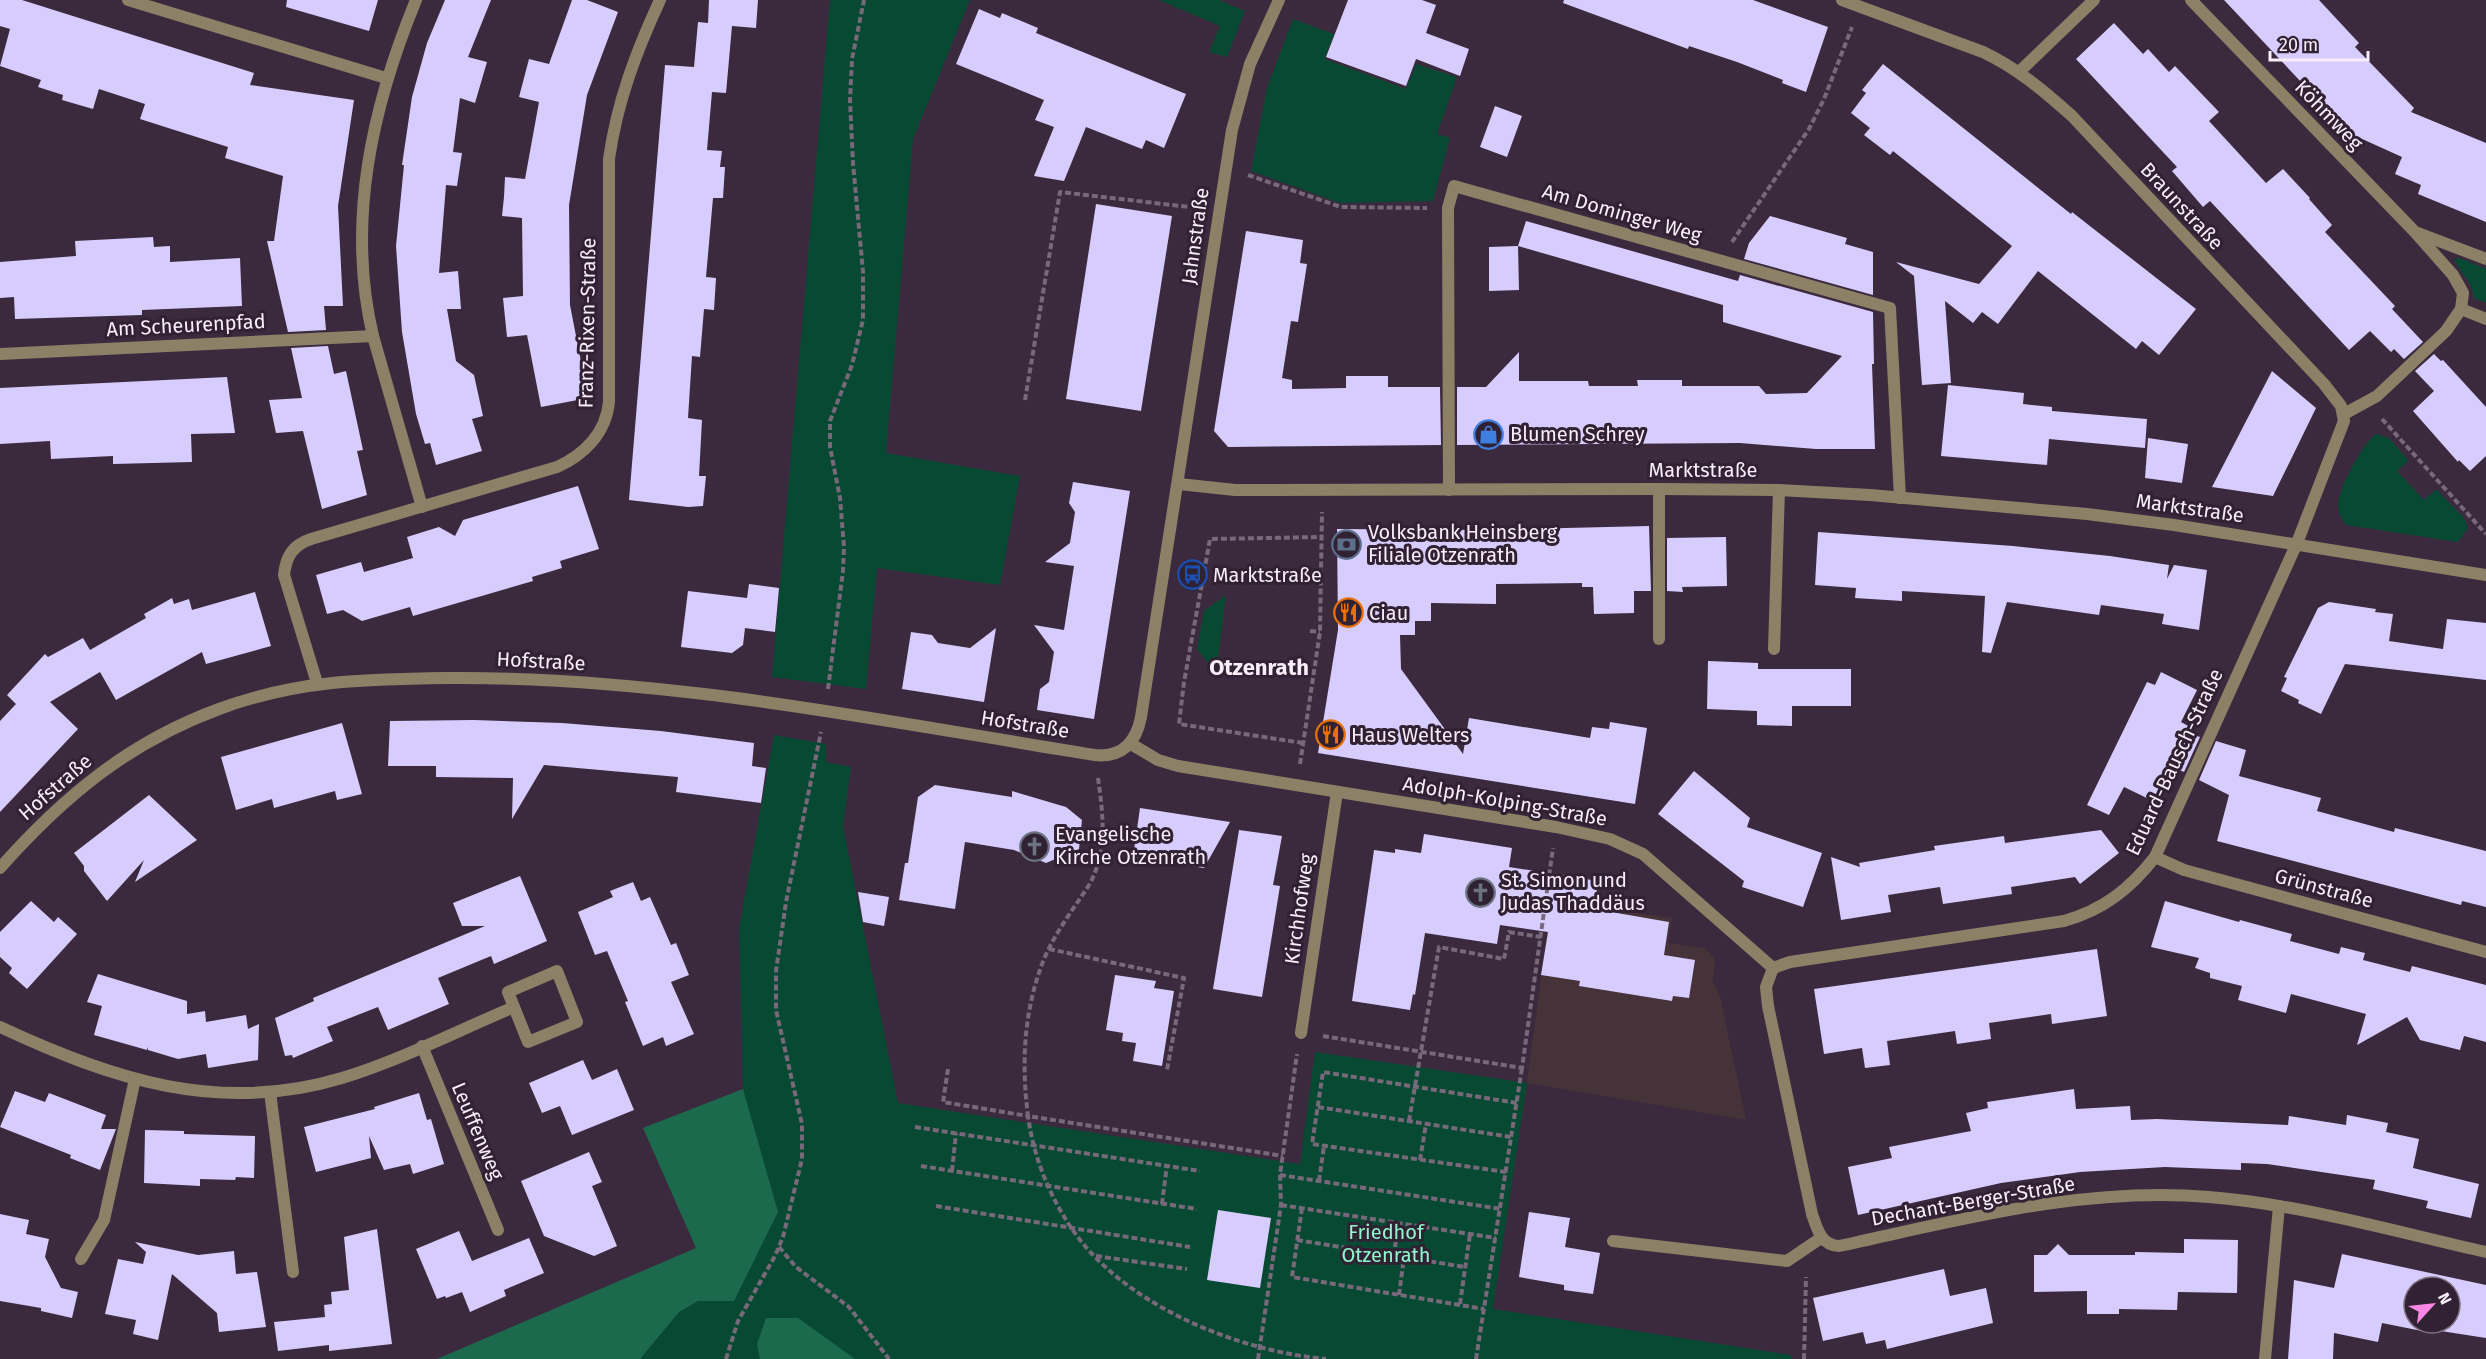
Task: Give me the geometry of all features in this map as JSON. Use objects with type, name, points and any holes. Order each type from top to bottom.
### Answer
[{"type":"street","points":[[128,0],[386,78]]},
{"type":"street","points":[[416,0],[386,78],[373,139],[363,208],[363,283],[373,336],[422,507]]},
{"type":"street","name":"Franz-Rixen-Straße","points":[[317,683],[286,586],[285,567],[289,554],[304,542],[557,467],[575,457],[591,444],[604,422],[609,402],[609,159],[623,90],[633,60],[660,0]]},
{"type":"street","name":"Jahnstraße","points":[[1179,484],[1224,168],[1250,64],[1279,0]]},
{"type":"street","name":"Braunstraße","points":[[1842,0],[2001,60],[2046,93],[2089,134],[2324,384],[2341,406],[2344,414]]},
{"type":"street","points":[[2019,72],[2094,0]]},
{"type":"street","name":"Köhmweg","points":[[2191,0],[2414,231],[2458,282],[2463,293],[2461,309]]},
{"type":"street","name":"Am Dominger Weg","points":[[1448,208],[1454,186],[1890,308],[1900,498]]},
{"type":"street","points":[[1448,208],[1449,490]]},
{"type":"street","name":"Köhmweg","points":[[2414,231],[2486,259]]},
{"type":"street","points":[[2297,543],[2342,428],[2344,414],[2377,396],[2446,331],[2461,309],[2486,319]]},
{"type":"street","name":"Am Scheurenpfad","points":[[0,354],[373,336]]},
{"type":"street","points":[[1131,744],[1141,717],[1179,484]]},
{"type":"street","name":"Marktstraße","points":[[1179,484],[1235,490],[1779,490],[1900,498],[2087,514],[2297,543],[2418,566],[2486,575]]},
{"type":"street","points":[[1659,489],[1659,639]]},
{"type":"street","points":[[1774,649],[1779,490]]},
{"type":"street","name":"Eduard-Bausch-Straße","points":[[1773,968],[1790,962],[2071,920],[2100,908],[2117,897],[2134,882],[2155,856],[2297,543]]},
{"type":"street","name":"Hofstraße","points":[[0,868],[66,799],[138,747],[216,710],[257,696],[317,683],[502,678],[650,687],[754,701],[1095,755],[1112,755],[1131,744]]},
{"type":"street","name":"Adolph-Kolping-Straße","points":[[1131,744],[1170,765],[1556,827],[1610,839],[1643,854],[1773,968]]},
{"type":"street","name":"Kirchhofweg","points":[[1301,1033],[1337,792]]},
{"type":"street","name":"Grünstraße","points":[[2155,856],[2184,870],[2486,952]]},
{"type":"street","points":[[1613,1241],[1787,1261],[1821,1238],[1812,1214],[1768,1006],[1766,987],[1773,968]]},
{"type":"street","points":[[557,971],[577,1022],[528,1042],[514,1006],[508,992],[557,971]]},
{"type":"street","points":[[0,1027],[73,1059],[135,1079],[202,1092],[270,1092],[341,1078],[514,1006]]},
{"type":"street","name":"Leuffenweg","points":[[422,1046],[498,1230]]},
{"type":"street","points":[[81,1259],[104,1220],[135,1079]]},
{"type":"street","points":[[270,1092],[293,1272]]},
{"type":"street","name":"Dechant-Berger-Straße","points":[[1821,1238],[1829,1244],[1839,1246],[2015,1209],[2138,1195],[2209,1197],[2279,1206],[2486,1252]]},
{"type":"street","points":[[2265,1359],[2279,1206]]},
{"type":"path","points":[[1719,260],[1809,129],[1824,99],[1860,7]]},
{"type":"path","points":[[1224,168],[1341,207],[1448,208]]},
{"type":"path","points":[[1025,400],[1060,192],[1219,210]]},
{"type":"path","points":[[2344,414],[2380,417],[2461,503],[2486,534]]},
{"type":"path","points":[[1296,785],[1320,632],[1322,490]]},
{"type":"path","points":[[1303,743],[1179,724],[1184,682],[1210,539],[1322,537]]},
{"type":"path","points":[[1310,631],[1320,632]]},
{"type":"path","points":[[1184,682],[1190,682]]},
{"type":"path","points":[[1095,755],[1103,822],[1099,856],[1089,884],[1057,932],[1049,949],[1035,986],[1026,1027],[1024,1071],[1033,1146],[1070,1227],[1095,1256],[1131,1288],[1203,1327],[1260,1347],[1326,1359]]},
{"type":"path","points":[[1476,1359],[1512,1137],[1556,827]]},
{"type":"path","points":[[1409,1121],[1439,947],[1504,959],[1509,932],[1541,937]]},
{"type":"path","points":[[1049,949],[1184,978],[1167,1070]]},
{"type":"path","points":[[1258,1359],[1281,1205],[1280,1175],[1301,1033],[1522,1068]]},
{"type":"path","points":[[948,1069],[943,1102],[1283,1156]]},
{"type":"path","points":[[1506,1172],[1312,1144],[1323,1072],[1517,1103]]},
{"type":"path","points":[[1318,1107],[1512,1137]]},
{"type":"path","points":[[1420,1160],[1426,1124]]},
{"type":"path","points":[[915,1127],[1200,1171]]},
{"type":"path","points":[[952,1172],[956,1133]]},
{"type":"path","points":[[1319,1181],[1324,1146]]},
{"type":"path","points":[[1162,1204],[1167,1165]]},
{"type":"path","points":[[921,1167],[1197,1209]]},
{"type":"path","points":[[1280,1175],[1501,1209]]},
{"type":"path","points":[[1281,1205],[1496,1238]]},
{"type":"path","points":[[936,1206],[1190,1247]]},
{"type":"path","points":[[1302,1208],[1292,1277],[1484,1309]]},
{"type":"path","points":[[1394,1256],[1398,1223]]},
{"type":"path","points":[[1460,1304],[1470,1234]]},
{"type":"path","points":[[1804,1359],[1806,1269],[1821,1238]]},
{"type":"path","points":[[1297,1240],[1465,1267]]},
{"type":"path","points":[[779,1247],[796,1267],[849,1307],[889,1359]]},
{"type":"path","points":[[1095,1256],[1187,1269]]},
{"type":"path","points":[[1399,1295],[1404,1257]]},
{"type":"shaded area","points":[[1555,872],[1602,880],[1599,908],[1672,918],[1668,943],[1705,948],[1715,959],[1713,983],[1720,996],[1746,1120],[1527,1083]]},
{"type":"green space","points":[[830,0],[970,0],[913,139],[886,453],[1020,476],[1000,585],[877,568],[866,689],[772,677]]},
{"type":"green space","points":[[1159,0],[1219,0],[1245,11],[1227,57],[1209,52],[1220,26]]},
{"type":"green space","points":[[1293,19],[1334,34],[1325,59],[1406,89],[1416,64],[1457,77],[1437,134],[1450,138],[1433,201],[1340,203],[1251,171],[1267,88]]},
{"type":"green space","points":[[2460,258],[2486,269],[2486,303],[2474,298],[2471,285],[2455,259]]},
{"type":"green space","points":[[2376,434],[2389,438],[2409,461],[2397,471],[2424,500],[2436,489],[2464,518],[2468,528],[2458,542],[2344,523],[2338,507],[2339,497],[2359,456]]},
{"type":"green space","points":[[1226,595],[1216,674],[1197,649],[1204,611]]},
{"type":"green space","name":"Friedhof Otzenrath","points":[[774,735],[826,744],[826,762],[851,767],[843,826],[898,1103],[1300,1164],[1315,1052],[1527,1083],[1493,1309],[1791,1355],[1792,1359],[640,1359],[679,1312],[698,1301],[734,1300],[778,1212],[743,1089],[739,929]]},
{"type":"green space","points":[[743,1089],[778,1212],[734,1301],[698,1301],[679,1312],[640,1359],[437,1359],[696,1248],[643,1128]]},
{"type":"green space","points":[[766,1318],[798,1318],[855,1359],[760,1359],[757,1344]]},
{"type":"building","points":[[0,0],[22,0],[254,73],[250,85],[354,100],[338,206],[343,306],[324,306],[326,330],[288,332],[267,241],[274,241],[283,176],[225,158],[228,147],[140,119],[145,104],[99,89],[93,109],[62,100],[63,95],[38,87],[41,80],[0,66],[10,29],[0,26]]},
{"type":"building","points":[[287,0],[378,0],[369,31],[286,7]]},
{"type":"building","points":[[445,0],[491,0],[468,57],[487,62],[475,103],[460,98],[453,152],[462,153],[457,186],[446,185],[439,273],[458,271],[461,309],[447,309],[456,361],[474,375],[483,416],[472,419],[482,451],[436,465],[430,443],[425,444],[416,414],[402,332],[396,246],[404,165],[402,165],[412,97],[427,43]]},
{"type":"building","points":[[572,0],[587,0],[618,12],[587,95],[569,205],[570,305],[588,398],[541,407],[527,335],[507,337],[503,298],[523,296],[522,218],[502,216],[505,177],[525,179],[539,102],[519,97],[529,59],[549,64]]},
{"type":"building","points":[[709,0],[758,0],[756,28],[732,26],[726,93],[712,92],[707,150],[722,151],[720,167],[725,167],[723,198],[713,198],[706,277],[716,278],[714,310],[704,309],[700,357],[692,356],[688,418],[702,420],[699,476],[706,476],[703,506],[688,507],[629,500],[665,65],[694,67],[698,22],[708,23]]},
{"type":"building","points":[[1348,0],[1422,0],[1436,5],[1426,33],[1469,49],[1460,76],[1416,59],[1406,86],[1326,57]]},
{"type":"building","points":[[1564,0],[1753,0],[1828,27],[1806,92],[1782,83],[1783,80],[1737,62],[1689,46],[1688,49],[1563,3]]},
{"type":"building","points":[[2224,0],[2319,0],[2359,43],[2355,47],[2414,108],[2411,112],[2486,143],[2486,222],[2418,194],[2421,185],[2395,174],[2402,157],[2349,133]]},
{"type":"building","points":[[979,9],[1000,18],[1002,13],[1038,28],[1036,33],[1186,94],[1164,148],[1146,140],[1142,149],[1086,127],[1064,181],[1034,176],[1054,127],[1035,120],[1044,100],[956,64]]},
{"type":"building","points":[[2114,23],[2143,54],[2148,49],[2169,72],[2175,66],[2219,112],[2209,121],[2266,183],[2283,169],[2332,225],[2325,232],[2395,306],[2392,309],[2423,342],[2404,359],[2394,349],[2391,352],[2370,331],[2349,350],[2210,201],[2203,207],[2172,171],[2177,167],[2076,59]]},
{"type":"building","points":[[1883,64],[2071,214],[2072,212],[2196,309],[2159,355],[2142,341],[2136,349],[2038,271],[1998,324],[1982,312],[1973,323],[1945,301],[1951,383],[1922,385],[1914,276],[1896,262],[1979,284],[2012,246],[1893,151],[1890,155],[1864,135],[1870,128],[1851,113],[1866,93],[1862,90]]},
{"type":"building","points":[[1495,106],[1522,116],[1507,157],[1480,147]]},
{"type":"building","points":[[1096,204],[1172,216],[1141,411],[1066,399]]},
{"type":"building","points":[[1770,216],[1847,238],[1845,244],[1873,252],[1873,295],[1744,259],[1749,243]]},
{"type":"building","points":[[1526,221],[1738,281],[1740,275],[1873,312],[1875,449],[1816,449],[1740,443],[1457,445],[1457,387],[1486,387],[1519,352],[1519,381],[1588,381],[1589,386],[1638,386],[1637,380],[1682,380],[1682,386],[1759,386],[1766,394],[1807,393],[1842,356],[1723,322],[1723,305],[1518,246]]},
{"type":"building","points":[[1246,231],[1303,240],[1300,263],[1307,264],[1298,322],[1291,321],[1282,378],[1292,380],[1292,389],[1346,388],[1346,376],[1388,376],[1388,387],[1440,387],[1441,445],[1228,447],[1214,431]]},
{"type":"building","points":[[153,237],[154,247],[170,246],[170,262],[240,258],[242,306],[142,310],[142,315],[15,319],[14,297],[0,298],[0,262],[76,256],[75,241]]},
{"type":"building","points":[[1518,246],[1519,290],[1489,291],[1489,247]]},
{"type":"building","points":[[328,346],[334,374],[346,371],[363,450],[357,451],[367,495],[322,509],[303,431],[276,433],[269,400],[302,398],[291,348]]},
{"type":"building","points":[[2434,354],[2441,361],[2443,360],[2486,407],[2486,456],[2470,471],[2459,460],[2458,462],[2413,411],[2434,391],[2415,371]]},
{"type":"building","points":[[2272,371],[2316,408],[2273,496],[2212,487]]},
{"type":"building","points":[[227,377],[235,433],[191,434],[192,462],[113,464],[113,456],[51,459],[50,441],[0,444],[0,388]]},
{"type":"building","points":[[1948,385],[2024,393],[2023,404],[2052,407],[2052,411],[2147,419],[2145,448],[2049,439],[2047,465],[1941,456]]},
{"type":"building","points":[[2148,438],[2188,444],[2182,483],[2145,478]]},
{"type":"building","points":[[1073,482],[1130,491],[1094,719],[1037,710],[1040,689],[1049,682],[1054,652],[1034,625],[1064,630],[1074,566],[1045,562],[1070,543],[1075,512],[1069,503]]},
{"type":"building","points":[[578,486],[599,549],[560,561],[562,568],[532,577],[533,581],[413,616],[410,607],[362,621],[343,610],[327,614],[316,575],[361,562],[364,572],[413,558],[407,537],[439,527],[455,536],[463,520]]},
{"type":"building","points":[[1649,526],[1651,591],[1634,591],[1634,613],[1594,614],[1593,587],[1582,587],[1582,583],[1496,584],[1496,604],[1431,603],[1431,621],[1415,621],[1415,635],[1400,635],[1401,669],[1463,754],[1469,718],[1590,738],[1592,727],[1609,729],[1610,722],[1647,728],[1635,804],[1318,753],[1338,630],[1337,529],[1483,530]]},
{"type":"building","points":[[1818,532],[2013,546],[2110,556],[2169,565],[2167,579],[2174,565],[2207,570],[2199,630],[2162,624],[2164,614],[2101,605],[2099,615],[2007,602],[1991,653],[1982,652],[1985,596],[1902,591],[1902,601],[1855,598],[1856,588],[1815,585]]},
{"type":"building","points":[[1726,537],[1727,586],[1682,587],[1683,592],[1667,591],[1667,538]]},
{"type":"building","points":[[749,584],[779,588],[775,632],[745,628],[743,645],[732,653],[681,647],[688,591],[747,598]]},
{"type":"building","points":[[255,592],[271,646],[206,664],[202,652],[116,700],[100,672],[50,702],[78,729],[0,812],[0,721],[16,704],[7,695],[45,654],[48,657],[83,638],[90,650],[146,618],[144,614],[172,598],[174,604],[189,599],[192,610]]},
{"type":"building","points":[[2329,602],[2393,614],[2389,641],[2443,649],[2447,619],[2486,623],[2486,680],[2345,664],[2321,714],[2298,703],[2299,700],[2281,691],[2287,678],[2284,677],[2318,608]]},
{"type":"building","points":[[996,628],[984,702],[902,689],[911,632],[932,635],[938,643],[970,648]]},
{"type":"building","points":[[1708,661],[1758,663],[1758,669],[1851,669],[1851,706],[1792,706],[1792,726],[1757,725],[1757,711],[1707,709]]},
{"type":"building","points":[[2161,672],[2197,690],[2181,722],[2190,727],[2187,733],[2200,737],[2184,772],[2173,767],[2153,801],[2124,787],[2109,815],[2087,805],[2147,682],[2155,685]]},
{"type":"building","points":[[474,720],[562,723],[661,731],[754,743],[752,766],[766,768],[761,803],[676,792],[678,777],[544,765],[512,819],[513,778],[436,777],[436,766],[388,766],[390,721]]},
{"type":"building","points":[[342,723],[362,794],[337,800],[335,791],[274,808],[272,799],[236,810],[221,757]]},
{"type":"building","points":[[2216,741],[2246,750],[2239,776],[2321,798],[2317,811],[2394,832],[2395,828],[2486,851],[2486,907],[2462,901],[2461,905],[2217,841],[2229,795],[2199,780]]},
{"type":"building","points":[[1694,771],[1750,818],[1747,827],[1822,853],[1803,907],[1742,887],[1744,881],[1658,814]]},
{"type":"building","name":"Evangelische Kirche Otzenrath","points":[[935,785],[1012,797],[1012,791],[1066,807],[1082,820],[1079,849],[1046,863],[1014,850],[965,842],[955,909],[899,900],[905,863],[908,863],[918,797]]},
{"type":"building","points":[[149,795],[197,840],[135,882],[144,860],[107,901],[84,871],[84,866],[74,853]]},
{"type":"building","points":[[1140,808],[1230,822],[1204,868],[1133,857]]},
{"type":"building","points":[[1239,830],[1282,836],[1273,885],[1280,886],[1262,997],[1213,989]]},
{"type":"building","points":[[2101,830],[2119,853],[2080,884],[2075,877],[2011,887],[2012,894],[1943,904],[1940,887],[1888,895],[1891,912],[1841,920],[1831,857],[1860,867],[1859,863],[1935,850],[1934,846],[2004,836],[2005,843]]},
{"type":"building","points":[[1424,834],[1512,848],[1509,867],[1598,881],[1594,909],[1669,922],[1664,955],[1695,960],[1689,998],[1673,996],[1672,1001],[1579,986],[1580,981],[1541,975],[1548,932],[1500,925],[1497,944],[1425,933],[1415,995],[1413,994],[1410,1010],[1352,1001],[1374,850],[1395,853],[1395,849],[1421,853]]},
{"type":"building","points":[[520,876],[547,941],[494,964],[491,956],[438,978],[449,1004],[388,1030],[378,1007],[327,1027],[333,1041],[293,1058],[292,1055],[285,1056],[275,1018],[314,1001],[313,998],[485,926],[462,926],[453,903]]},
{"type":"building","points":[[633,882],[641,901],[650,897],[671,945],[676,943],[689,975],[671,982],[694,1034],[666,1046],[663,1037],[643,1046],[625,1002],[628,1001],[607,951],[595,955],[578,912],[613,897],[610,891]]},
{"type":"building","points":[[858,892],[889,897],[884,926],[863,922]]},
{"type":"building","points":[[31,901],[54,922],[58,917],[77,934],[27,989],[9,973],[12,968],[0,957],[0,932]]},
{"type":"building","points":[[2165,901],[2292,934],[2290,941],[2339,954],[2341,947],[2365,953],[2363,960],[2410,972],[2412,966],[2486,985],[2486,1042],[2464,1036],[2460,1050],[2420,1040],[2407,1017],[2357,1045],[2366,1014],[2291,994],[2286,1013],[2238,1000],[2242,986],[2210,978],[2210,973],[2195,968],[2199,958],[2151,947]]},
{"type":"building","points":[[2097,949],[2107,1016],[2052,1024],[2051,1014],[1989,1023],[1991,1039],[1957,1044],[1955,1031],[1887,1041],[1890,1065],[1865,1068],[1862,1048],[1824,1054],[1814,989]]},
{"type":"building","points":[[98,974],[187,1001],[187,1014],[205,1011],[206,1022],[246,1015],[248,1029],[259,1024],[258,1060],[208,1068],[206,1054],[178,1059],[148,1050],[148,1047],[147,1050],[94,1035],[102,1006],[87,1002]]},
{"type":"building","points":[[1115,975],[1156,981],[1154,988],[1174,991],[1162,1066],[1133,1061],[1136,1043],[1122,1041],[1123,1033],[1106,1030]]},
{"type":"building","points":[[583,1060],[592,1080],[617,1069],[634,1110],[572,1135],[560,1106],[542,1113],[529,1083]]},
{"type":"building","points":[[2074,1089],[2076,1109],[2130,1106],[2131,1120],[2157,1119],[2288,1125],[2289,1116],[2346,1125],[2347,1115],[2388,1123],[2386,1132],[2419,1139],[2413,1168],[2479,1184],[2471,1218],[2426,1208],[2428,1201],[2373,1189],[2375,1180],[2267,1164],[2241,1163],[2241,1170],[2165,1167],[2080,1172],[2001,1183],[1858,1215],[1848,1167],[1892,1158],[1889,1147],[1971,1131],[1966,1113],[1988,1108],[1987,1102]]},
{"type":"building","points":[[15,1091],[45,1102],[49,1093],[106,1115],[101,1129],[116,1129],[100,1170],[70,1158],[71,1155],[0,1127]]},
{"type":"building","points":[[419,1093],[427,1120],[431,1119],[444,1164],[413,1174],[410,1164],[384,1170],[369,1136],[371,1158],[316,1172],[304,1127],[375,1109],[374,1107]]},
{"type":"building","points":[[145,1130],[184,1131],[184,1134],[255,1136],[254,1178],[200,1179],[200,1186],[144,1183]]},
{"type":"building","points":[[589,1152],[602,1182],[592,1186],[617,1246],[594,1256],[544,1236],[521,1181]]},
{"type":"building","points":[[1218,1210],[1271,1218],[1260,1288],[1207,1280]]},
{"type":"building","points":[[1529,1212],[1570,1218],[1565,1247],[1600,1253],[1593,1294],[1564,1290],[1564,1285],[1519,1277]]},
{"type":"building","points":[[0,1214],[29,1220],[26,1234],[49,1239],[45,1257],[61,1288],[78,1292],[72,1318],[41,1311],[41,1308],[0,1301]]},
{"type":"building","points":[[377,1229],[392,1344],[329,1351],[329,1345],[278,1351],[274,1322],[325,1317],[324,1305],[332,1304],[331,1292],[349,1290],[344,1237]]},
{"type":"building","points":[[459,1231],[472,1261],[529,1238],[544,1273],[504,1290],[506,1296],[470,1312],[462,1292],[437,1299],[416,1249]]},
{"type":"building","points":[[2184,1239],[2238,1240],[2237,1293],[2178,1292],[2177,1310],[2119,1309],[2119,1314],[2087,1314],[2087,1291],[2034,1292],[2034,1255],[2047,1255],[2058,1244],[2069,1255],[2135,1255],[2135,1252],[2184,1253]]},
{"type":"building","points":[[135,1242],[198,1255],[234,1251],[236,1274],[257,1272],[266,1327],[219,1332],[217,1313],[172,1274],[158,1340],[133,1334],[136,1320],[105,1314],[118,1259],[143,1264],[146,1252]]},
{"type":"building","points":[[2342,1254],[2440,1275],[2402,1275],[2402,1327],[2382,1323],[2378,1342],[2334,1333],[2333,1359],[2288,1359],[2294,1280],[2334,1288]]},
{"type":"building","points":[[1944,1269],[1950,1296],[1986,1288],[1993,1323],[1887,1349],[1885,1340],[1866,1344],[1863,1332],[1823,1341],[1813,1298]]},
{"type":"building","points":[[2462,1280],[2486,1285],[2486,1338],[2462,1334]]},
{"type":"place","name":"Blumen Schrey","points":[[1489,434]]},
{"type":"place","name":"Volksbank Heinsberg Filiale Otzenrath","points":[[1347,544]]},
{"type":"place","name":"Marktstraße","points":[[1192,575]]},
{"type":"place","name":"Ciau","points":[[1348,613]]},
{"type":"place","name":"Haus Welters","points":[[1330,735]]},
{"type":"place","name":"Evangelische Kirche Otzenrath","points":[[1034,846]]},
{"type":"place","name":"St. Simon und Judas Thaddäus","points":[[1480,892]]},
{"type":"district","name":"Otzenrath","points":[[1259,667]]}]
